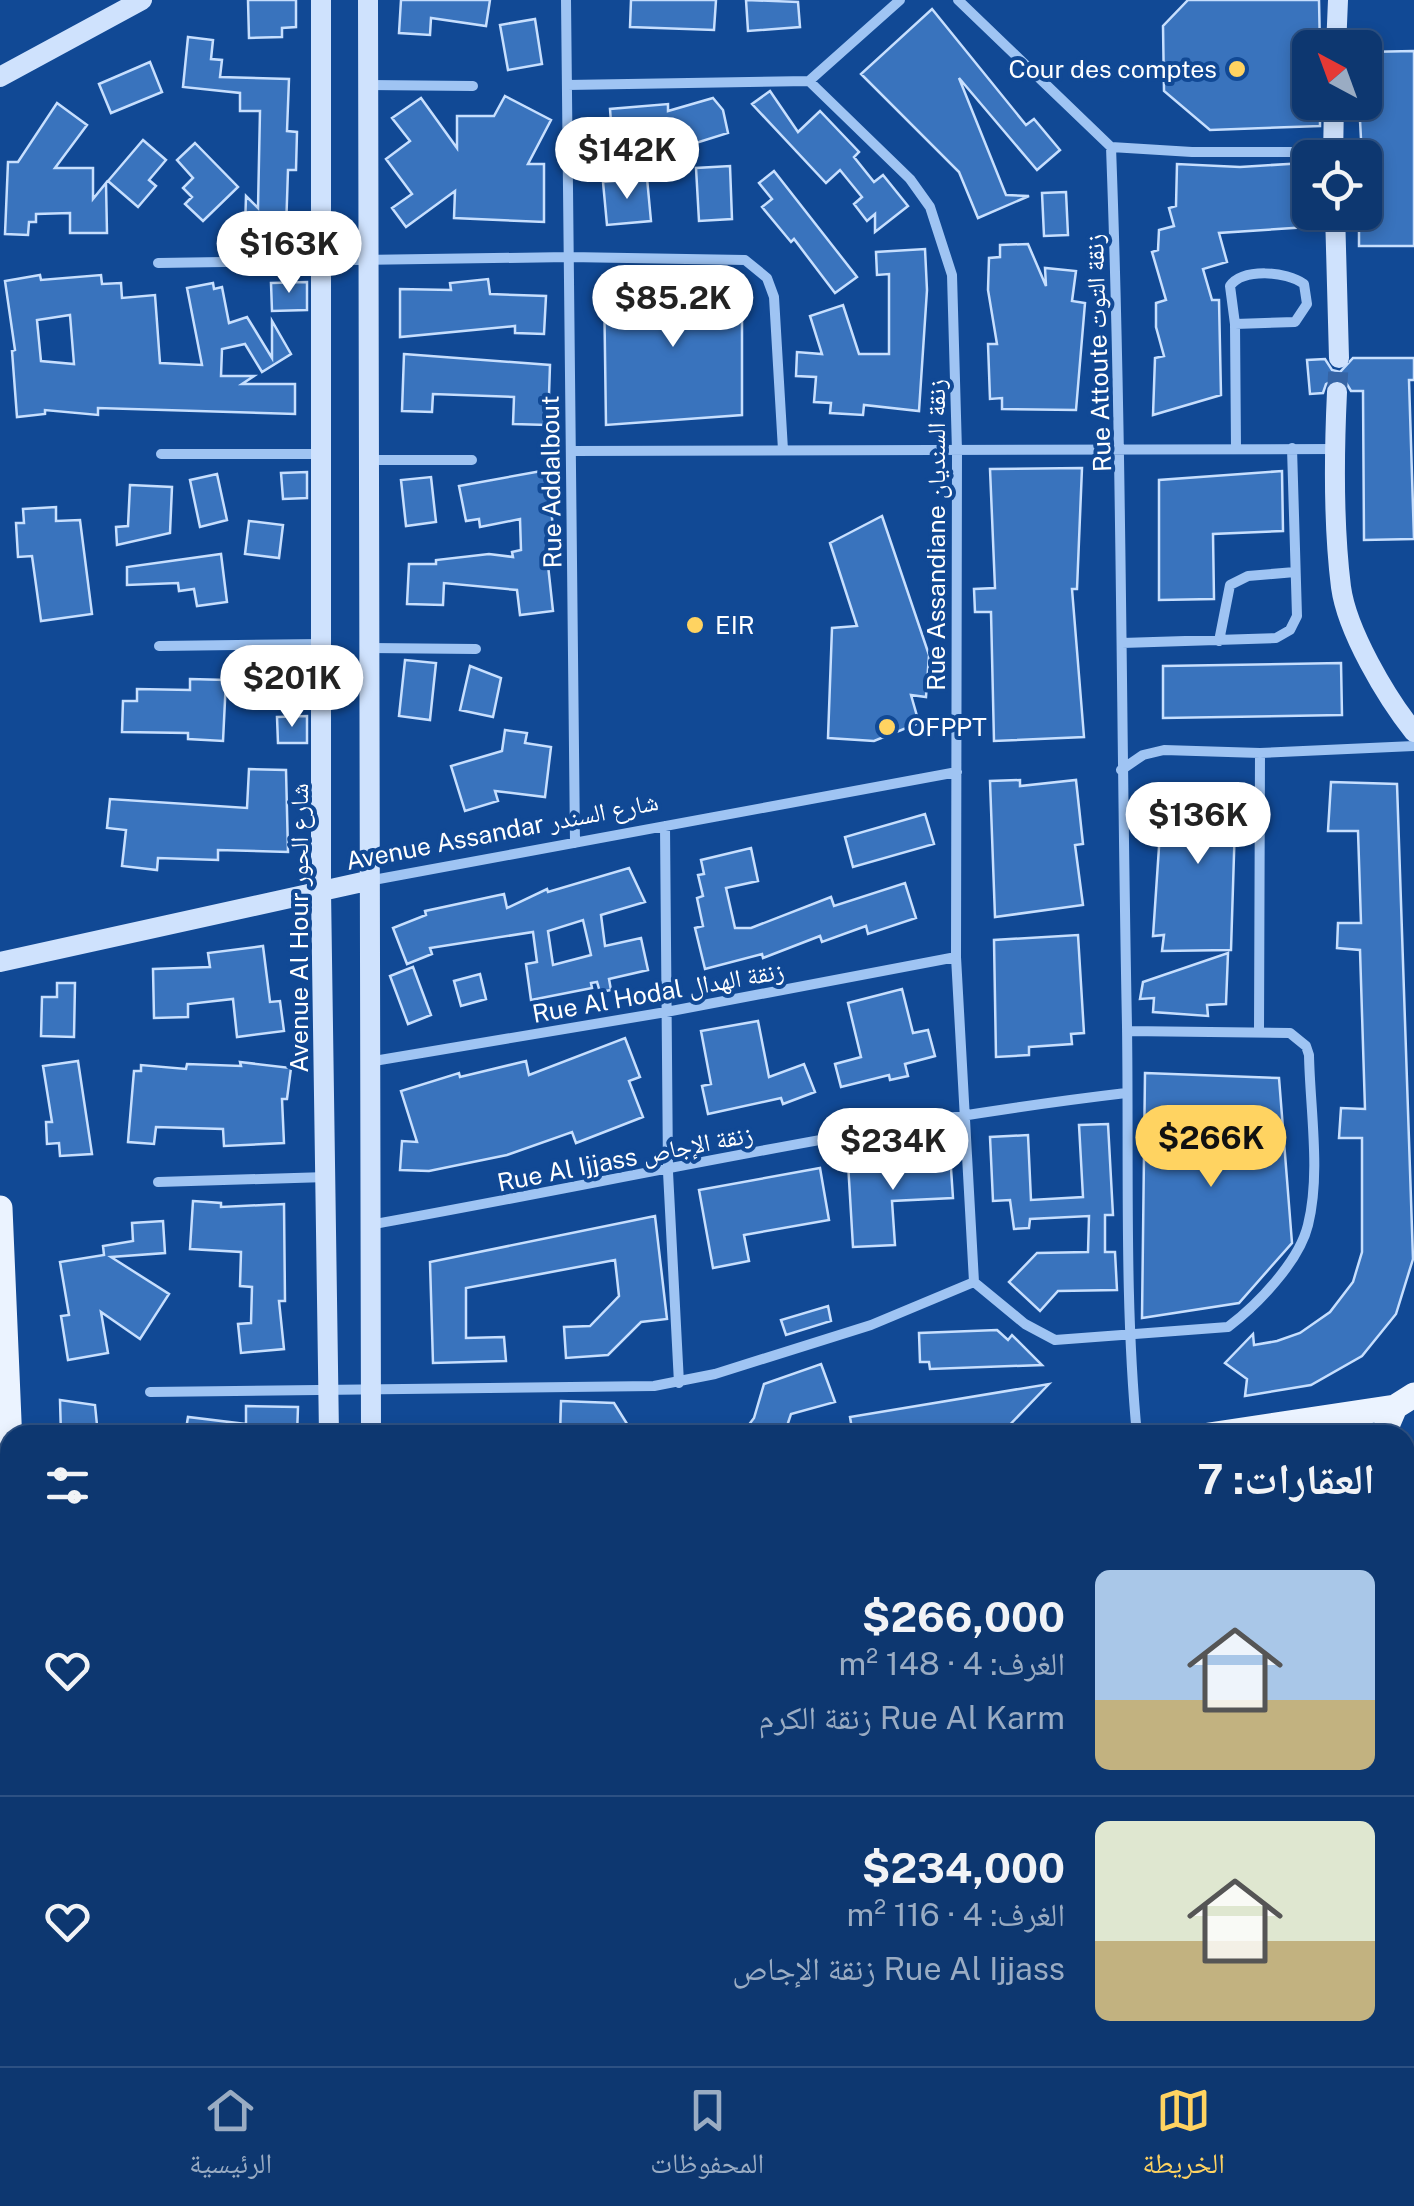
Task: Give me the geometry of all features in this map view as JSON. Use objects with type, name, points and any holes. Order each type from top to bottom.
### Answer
[{"type":"main road","points":[[0,1208],[9,1425]]},
{"type":"main road","points":[[1267,1425],[1405,1401]]},
{"type":"main road","points":[[1390,1425],[1405,1401]]},
{"type":"street","points":[[0,77],[142,0]]},
{"type":"street","name":"Avenue Al Hour شارع الحور","points":[[321,0],[321,891],[328,1425]]},
{"type":"street","points":[[368,0],[367,1062],[371,1425]]},
{"type":"street","name":"Rue Addalbout","points":[[566,0],[575,843]]},
{"type":"street","points":[[567,84],[809,81],[900,0]]},
{"type":"street","points":[[958,0],[1111,146],[1292,154]]},
{"type":"street","points":[[1337,30],[1338,0]]},
{"type":"street","name":"Rue Assandiane زنقة السنديان","points":[[809,81],[910,179],[944,238],[952,274],[957,451],[956,958],[974,1282]]},
{"type":"street","points":[[368,85],[473,86]]},
{"type":"street","name":"Rue Attoute زنقة التوت","points":[[1111,146],[1122,450],[1121,770],[1128,1336],[1136,1425]]},
{"type":"street","points":[[1335,230],[1339,358]]},
{"type":"street","points":[[158,262],[570,257],[745,260],[758,266],[774,297],[783,450]]},
{"type":"street","points":[[1234,324],[1295,322],[1307,304],[1304,284],[1282,275],[1235,279],[1229,294],[1234,324],[1236,448]]},
{"type":"street","points":[[1337,392],[1334,449],[1342,590],[1363,647],[1414,732]]},
{"type":"street","points":[[1122,643],[1276,638],[1290,630],[1296,616],[1292,448]]},
{"type":"street","points":[[571,450],[1334,449]]},
{"type":"street","points":[[161,454],[322,454]]},
{"type":"street","points":[[367,460],[472,460]]},
{"type":"street","points":[[1219,641],[1230,584],[1248,576],[1294,572]]},
{"type":"street","points":[[159,646],[324,644]]},
{"type":"street","points":[[370,648],[476,649]]},
{"type":"street","points":[[1121,770],[1154,751],[1260,752],[1414,746]]},
{"type":"street","points":[[1259,1031],[1260,752]]},
{"type":"street","name":"Avenue Assandar شارع السندر","points":[[0,962],[321,891],[957,772]]},
{"type":"street","points":[[665,826],[668,1172],[679,1383]]},
{"type":"street","name":"Rue Al Hodal زنقة الهدال","points":[[367,1062],[956,958]]},
{"type":"street","points":[[150,1392],[625,1388],[679,1383],[870,1325],[974,1282],[1042,1336],[1056,1340],[1228,1328],[1298,1249],[1312,1198],[1306,1046],[1290,1034],[1259,1031],[1127,1032]]},
{"type":"street","name":"Rue Al Ijjass زنقة الإجاص","points":[[368,1225],[668,1172],[967,1112],[1126,1093]]},
{"type":"street","points":[[158,1182],[327,1177]]},
{"type":"building","points":[[248,0],[296,0],[296,27],[282,28],[282,37],[249,38]]},
{"type":"building","points":[[401,0],[490,0],[486,26],[431,18],[430,35],[399,33]]},
{"type":"building","points":[[631,0],[716,0],[714,30],[630,27]]},
{"type":"building","points":[[746,0],[798,2],[800,27],[748,31]]},
{"type":"building","name":"Cour des comptes","points":[[1188,0],[1319,0],[1320,30],[1292,30],[1292,120],[1320,120],[1320,126],[1210,130],[1164,91],[1163,26]]},
{"type":"building","points":[[932,9],[1026,125],[1034,119],[1060,150],[1037,170],[959,78],[1006,195],[1029,196],[978,218],[959,172],[861,74]]},
{"type":"building","points":[[535,19],[542,64],[508,70],[500,25]]},
{"type":"building","points":[[188,37],[213,40],[211,59],[222,60],[220,77],[289,79],[287,131],[297,132],[296,170],[288,170],[286,230],[245,229],[246,196],[258,208],[260,111],[240,111],[240,93],[183,87]]},
{"type":"building","points":[[1414,51],[1414,246],[1359,246],[1359,230],[1382,230],[1382,140],[1361,140],[1360,120],[1382,120],[1382,52]]},
{"type":"building","points":[[150,62],[162,92],[111,113],[99,84]]},
{"type":"building","points":[[770,91],[798,132],[820,111],[859,152],[854,157],[874,182],[883,175],[908,206],[875,232],[875,214],[867,221],[854,204],[862,197],[840,170],[826,183],[752,104]]},
{"type":"building","points":[[505,96],[551,120],[528,164],[544,164],[544,222],[454,218],[455,191],[406,227],[392,208],[412,194],[386,159],[410,141],[392,118],[421,98],[457,148],[457,116],[494,116]]},
{"type":"building","points":[[713,98],[723,110],[728,133],[699,142],[613,149],[610,109],[668,104],[668,111]]},
{"type":"building","points":[[57,103],[87,125],[55,168],[93,168],[93,199],[106,183],[107,233],[70,233],[70,213],[36,214],[36,222],[29,222],[28,235],[5,234],[8,162],[18,162]]},
{"type":"building","points":[[143,140],[166,160],[149,180],[156,186],[138,207],[108,181]]},
{"type":"building","points":[[195,143],[238,187],[203,221],[185,204],[192,197],[183,188],[193,178],[177,160]]},
{"type":"building","points":[[1177,164],[1240,167],[1292,164],[1292,228],[1219,233],[1227,262],[1203,269],[1212,300],[1219,300],[1221,395],[1153,415],[1155,358],[1164,356],[1156,327],[1156,303],[1166,300],[1152,252],[1158,250],[1159,230],[1174,226],[1169,208],[1176,206]]},
{"type":"building","points":[[730,166],[732,219],[699,221],[696,168]]},
{"type":"building","points":[[774,171],[857,277],[835,293],[794,239],[791,242],[762,207],[772,199],[759,183]]},
{"type":"building","points":[[647,178],[651,221],[607,225],[603,182]]},
{"type":"building","points":[[1066,192],[1068,235],[1044,236],[1042,193]]},
{"type":"building","points":[[1028,244],[1046,286],[1045,268],[1076,271],[1072,301],[1085,303],[1076,410],[1002,409],[1002,398],[990,399],[988,344],[997,344],[988,290],[989,258],[1000,257],[1000,245]]},
{"type":"building","points":[[925,249],[927,290],[919,411],[864,405],[863,415],[830,413],[831,403],[814,402],[816,377],[796,376],[797,352],[822,354],[810,316],[843,305],[859,354],[889,354],[889,274],[877,275],[876,252]]},
{"type":"building","points":[[40,275],[41,280],[101,275],[102,284],[121,283],[122,298],[155,295],[160,363],[202,365],[187,288],[213,283],[214,289],[222,287],[229,323],[247,317],[272,358],[272,321],[291,354],[262,372],[245,344],[222,349],[221,376],[254,376],[242,384],[295,384],[295,414],[98,408],[98,415],[45,410],[45,414],[17,417],[12,351],[15,350],[5,281]],"holes":[[[70,315],[74,364],[41,361],[37,320]]]},
{"type":"building","points":[[742,278],[742,415],[606,425],[604,283]]},
{"type":"building","points":[[488,279],[490,294],[546,296],[544,334],[515,333],[515,326],[400,337],[400,289],[451,290],[450,283]]},
{"type":"building","points":[[307,282],[307,310],[272,311],[271,283]]},
{"type":"building","points":[[404,354],[550,365],[548,425],[513,424],[514,397],[433,394],[432,412],[402,411]]},
{"type":"building","points":[[1353,358],[1414,358],[1414,380],[1409,380],[1414,539],[1364,540],[1363,391],[1351,391],[1345,381],[1337,378],[1326,384],[1323,393],[1310,394],[1307,360],[1325,359],[1332,370],[1340,372]]},
{"type":"building","points":[[1082,468],[1077,589],[1072,589],[1084,737],[994,741],[991,612],[975,612],[974,589],[995,588],[990,469]]},
{"type":"building","points":[[547,470],[555,547],[546,547],[553,611],[520,615],[517,590],[444,583],[443,605],[407,604],[409,564],[436,564],[436,560],[489,554],[513,557],[512,552],[521,550],[520,519],[480,527],[479,519],[466,521],[459,486]]},
{"type":"building","points":[[1282,471],[1283,531],[1213,534],[1214,599],[1159,600],[1159,480]]},
{"type":"building","points":[[307,472],[307,498],[283,499],[281,473]]},
{"type":"building","points":[[217,474],[227,520],[200,527],[190,480]]},
{"type":"building","points":[[431,477],[436,522],[406,526],[401,480]]},
{"type":"building","points":[[130,485],[172,487],[170,533],[117,545],[116,527],[128,526]]},
{"type":"building","points":[[56,507],[56,521],[80,520],[92,614],[41,621],[32,556],[18,557],[16,523],[24,523],[23,509]]},
{"type":"building","points":[[882,516],[929,655],[926,697],[911,695],[919,723],[874,741],[828,738],[832,628],[857,626],[830,543]]},
{"type":"building","points":[[249,521],[283,525],[279,558],[245,554]]},
{"type":"building","points":[[221,554],[227,602],[197,606],[194,589],[179,591],[178,583],[127,585],[127,567]]},
{"type":"building","points":[[405,660],[436,663],[430,720],[399,716]]},
{"type":"building","points":[[1341,663],[1342,715],[1163,718],[1163,666]]},
{"type":"building","points":[[470,666],[501,678],[493,717],[460,710]]},
{"type":"building","points":[[190,679],[226,680],[223,741],[188,739],[188,733],[122,732],[123,701],[137,701],[137,689],[190,690]]},
{"type":"building","points":[[307,716],[307,743],[278,743],[277,717]]},
{"type":"building","points":[[505,730],[527,733],[525,743],[551,747],[545,797],[495,791],[498,801],[465,811],[451,766],[502,751]]},
{"type":"building","points":[[249,769],[286,770],[288,852],[218,850],[218,860],[158,858],[157,870],[122,866],[126,830],[107,828],[110,799],[247,808]]},
{"type":"building","points":[[1020,780],[1020,786],[1076,780],[1083,844],[1075,845],[1083,905],[995,917],[990,781]]},
{"type":"building","points":[[1331,782],[1397,784],[1413,1259],[1396,1314],[1362,1356],[1311,1385],[1245,1396],[1247,1379],[1225,1363],[1253,1334],[1254,1345],[1277,1341],[1300,1333],[1330,1312],[1353,1282],[1362,1252],[1362,1138],[1339,1138],[1341,1108],[1365,1109],[1360,950],[1337,948],[1338,923],[1361,923],[1358,831],[1328,831]]},
{"type":"building","points":[[1163,788],[1251,788],[1251,820],[1235,823],[1231,950],[1162,951],[1164,935],[1153,936]]},
{"type":"building","points":[[925,814],[934,844],[853,867],[845,837]]},
{"type":"building","points":[[751,848],[758,881],[726,888],[735,928],[751,928],[831,897],[834,906],[905,883],[916,918],[868,934],[866,926],[822,942],[820,936],[763,958],[762,954],[705,969],[695,928],[703,926],[697,898],[703,896],[698,875],[704,874],[701,860]]},
{"type":"building","points":[[629,868],[645,902],[601,915],[605,946],[641,938],[648,970],[609,979],[611,990],[600,992],[597,982],[591,983],[592,988],[531,1000],[526,964],[537,962],[533,932],[430,948],[432,954],[407,964],[393,928],[426,915],[425,911],[504,894],[507,908],[547,889],[548,892]],"holes":[[[583,920],[591,955],[553,965],[548,931]]]},
{"type":"building","points":[[1078,935],[1084,1033],[1071,1034],[1072,1044],[1029,1047],[1029,1055],[996,1057],[994,940]]},
{"type":"building","points":[[263,946],[270,1002],[280,1001],[284,1031],[237,1037],[233,999],[188,1004],[188,1017],[154,1018],[153,969],[210,967],[208,953]]},
{"type":"building","points":[[1228,953],[1226,1004],[1207,1005],[1208,1016],[1153,1012],[1154,998],[1140,999],[1143,982]]},
{"type":"building","points":[[413,967],[431,1015],[408,1024],[390,976]]},
{"type":"building","points":[[480,974],[486,999],[461,1006],[454,981]]},
{"type":"building","points":[[57,983],[75,983],[74,1037],[41,1036],[42,997],[57,997]]},
{"type":"building","points":[[902,989],[913,1033],[928,1030],[935,1056],[905,1064],[908,1076],[890,1080],[889,1075],[841,1087],[835,1064],[861,1057],[848,1003]]},
{"type":"building","points":[[758,1021],[769,1077],[804,1064],[815,1092],[783,1104],[781,1098],[708,1114],[702,1086],[711,1084],[701,1031]]},
{"type":"building","points":[[625,1038],[640,1077],[629,1081],[643,1117],[576,1143],[572,1132],[507,1155],[429,1171],[400,1170],[402,1141],[417,1142],[401,1091],[459,1073],[460,1077],[526,1061],[529,1075]]},
{"type":"building","points":[[78,1061],[92,1154],[60,1156],[59,1143],[47,1144],[46,1122],[52,1122],[43,1066]]},
{"type":"building","points":[[240,1062],[291,1068],[287,1099],[282,1099],[284,1143],[224,1146],[223,1129],[156,1127],[154,1144],[128,1142],[134,1071],[141,1071],[141,1065],[186,1069],[187,1064],[241,1066]]},
{"type":"building","points":[[1145,1073],[1279,1078],[1292,1243],[1239,1303],[1142,1318]]},
{"type":"building","points":[[1108,1124],[1113,1215],[1105,1215],[1105,1252],[1115,1252],[1117,1290],[1058,1291],[1040,1311],[1009,1282],[1037,1253],[1088,1252],[1089,1216],[1030,1219],[1029,1228],[1014,1229],[1010,1200],[993,1201],[990,1137],[1028,1135],[1031,1200],[1083,1197],[1079,1125]]},
{"type":"building","points":[[950,1154],[953,1198],[892,1201],[895,1245],[853,1247],[848,1163]]},
{"type":"building","points":[[820,1168],[829,1220],[744,1235],[749,1261],[713,1268],[699,1190]]},
{"type":"building","points":[[193,1201],[221,1203],[221,1207],[284,1204],[285,1301],[279,1301],[284,1349],[241,1353],[238,1324],[251,1323],[252,1287],[240,1286],[241,1252],[190,1249]]},
{"type":"building","points":[[655,1216],[667,1319],[641,1322],[608,1355],[566,1358],[564,1327],[590,1326],[619,1296],[615,1260],[466,1288],[466,1338],[504,1337],[506,1361],[433,1363],[430,1262]]},
{"type":"building","points":[[163,1221],[165,1253],[111,1257],[169,1294],[140,1339],[101,1312],[108,1353],[68,1360],[61,1316],[69,1315],[60,1262],[104,1255],[103,1246],[133,1241],[132,1223]]},
{"type":"building","points":[[828,1306],[831,1321],[786,1335],[781,1320]]},
{"type":"building","points":[[997,1330],[1008,1340],[1012,1335],[1042,1365],[930,1369],[929,1362],[920,1362],[919,1333]]},
{"type":"building","points":[[821,1364],[835,1402],[791,1414],[787,1425],[749,1425],[764,1384]]},
{"type":"building","points":[[1049,1384],[1010,1425],[851,1425],[850,1417]]},
{"type":"building","points":[[60,1400],[95,1405],[97,1425],[61,1425]]},
{"type":"building","points":[[561,1401],[614,1403],[628,1425],[560,1425]]},
{"type":"building","points":[[246,1406],[298,1407],[297,1425],[187,1425],[188,1417],[246,1424]]},
{"type":"tunnel","points":[[1337,392],[1339,358]]},
{"type":"place","name":"Cour des comptes","points":[[1237,69]]},
{"type":"place","name":"EIR","points":[[695,625]]},
{"type":"place","name":"OFPPT","points":[[887,727]]}]
